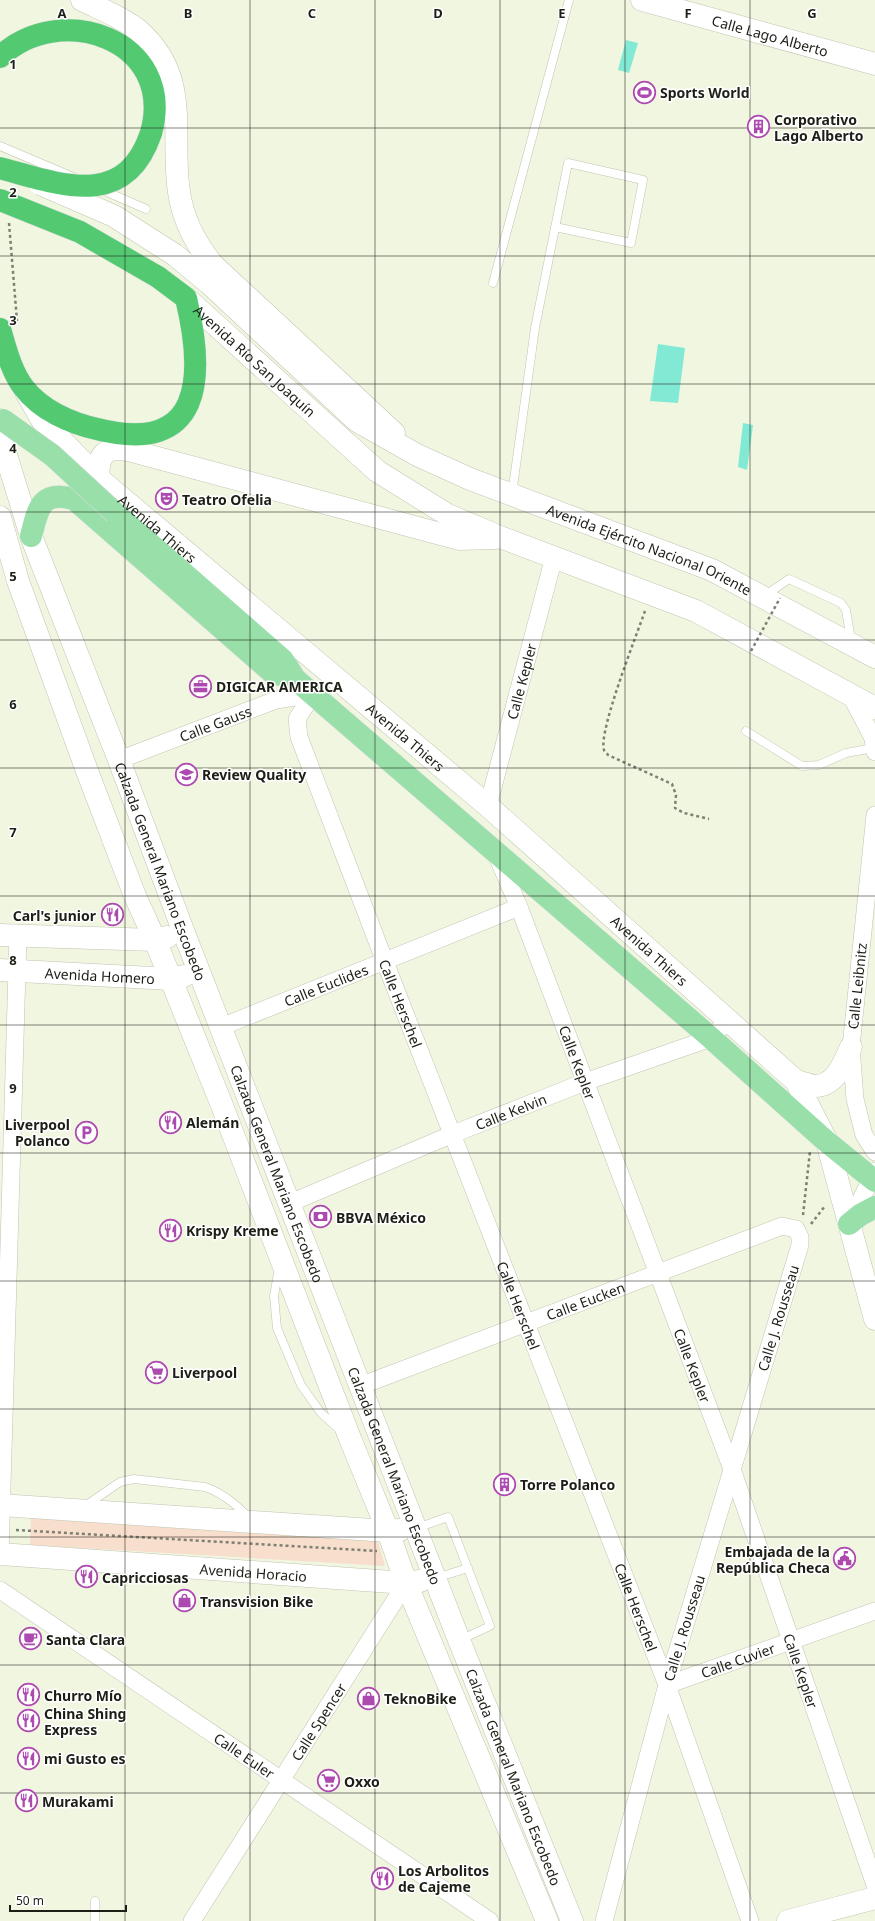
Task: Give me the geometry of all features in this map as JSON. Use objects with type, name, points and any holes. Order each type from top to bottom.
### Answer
[{"type":"highway","points":[[0,57],[19,38],[36,29],[49,25],[77,23],[99,27],[112,33],[134,51],[148,76],[155,103],[151,133],[144,151],[134,166],[119,178],[103,185],[74,186],[0,168]]},
{"type":"highway","name":"Avenida Río San Joaquín","points":[[5,209],[80,232],[158,277],[186,298]]},
{"type":"highway","points":[[9,328],[10,360],[24,388],[34,399],[52,411],[76,423],[93,428],[121,433],[146,433],[158,431],[172,425],[182,415],[190,401],[195,379],[196,344],[186,298]]},
{"type":"main road","points":[[82,0],[136,29],[151,43],[163,62],[172,83],[176,103],[180,194],[191,233],[205,255],[213,265],[373,412],[417,455]]},
{"type":"main road","name":"Calle Lago Alberto","points":[[642,0],[875,64]]},
{"type":"main road","name":"Avenida Río San Joaquín","points":[[0,168],[114,216],[175,255],[211,286],[357,421],[417,455]]},
{"type":"main road","name":"Avenida Río San Joaquín","points":[[186,298],[377,471],[448,515],[500,537]]},
{"type":"main road","name":"Avenida Thiers","points":[[24,388],[42,420],[98,478],[488,806],[729,1019],[796,1081]]},
{"type":"main road","points":[[0,419],[52,455],[115,513],[283,660],[295,679]]},
{"type":"main road","name":"Calzada General Mariano Escobedo","points":[[0,419],[2,442],[31,536],[435,1579],[572,1921]]},
{"type":"main road","points":[[98,478],[100,457],[107,450],[116,448],[459,539],[500,537],[696,611],[875,708]]},
{"type":"main road","name":"Avenida Ejército Nacional Oriente","points":[[417,455],[470,479],[712,570],[771,598],[875,657]]},
{"type":"main road","points":[[31,536],[38,508],[50,498],[61,496],[74,499],[273,673],[295,679]]},
{"type":"main road","name":"Calzada General Mariano Escobedo","points":[[0,518],[18,581],[134,896],[155,940],[281,1257],[351,1441],[388,1531],[406,1583],[547,1921]]},
{"type":"main road","name":"Avenida Thiers","points":[[295,679],[711,1038],[820,1135],[874,1176]]},
{"type":"main road","points":[[9,935],[155,940],[184,933]]},
{"type":"main road","name":"Avenida Homero","points":[[9,971],[171,980],[200,972]]},
{"type":"main road","points":[[796,1081],[814,1086],[829,1082],[840,1070],[851,1047]]},
{"type":"main road","points":[[796,1081],[820,1135],[840,1188],[875,1319]]},
{"type":"main road","points":[[849,1224],[860,1215],[875,1207]]},
{"type":"main road","points":[[1,1505],[388,1531],[416,1528]]},
{"type":"main road","name":"Avenida Horacio","points":[[0,1555],[406,1583],[435,1579]]},
{"type":"main road","points":[[788,1921],[875,1898]]},
{"type":"street","name":"Calle Kepler","points":[[488,806],[554,557]]},
{"type":"street","name":"Calle Gauss","points":[[119,760],[276,700],[313,694]]},
{"type":"street","name":"Calle Herschel","points":[[313,694],[297,719],[299,737],[385,962],[667,1685],[750,1921]]},
{"type":"street","points":[[850,694],[873,738],[875,750]]},
{"type":"street","name":"Calle Leibnitz","points":[[875,815],[851,1047],[855,1099],[864,1135],[875,1152]]},
{"type":"street","name":"Calle Kepler","points":[[495,851],[519,907],[732,1469],[790,1642],[875,1885]]},
{"type":"street","name":"Calle Euclides","points":[[221,1027],[519,907]]},
{"type":"street","points":[[0,1555],[9,935]]},
{"type":"street","name":"Calle Kelvin","points":[[290,1203],[453,1134],[585,1082],[711,1038],[729,1019]]},
{"type":"street","points":[[849,1224],[874,1176]]},
{"type":"street","name":"Calle Eucken","points":[[360,1386],[782,1226],[796,1229],[800,1241]]},
{"type":"street","name":"Calle J. Rousseau","points":[[604,1921],[667,1685],[800,1241]]},
{"type":"street","name":"Calle Spencer","points":[[192,1921],[406,1583]]},
{"type":"street","name":"Calle Euler","points":[[0,1590],[490,1921]]},
{"type":"street","name":"Calle Cuvier","points":[[667,1685],[875,1611]]},
{"type":"lane","points":[[493,283],[569,0]]},
{"type":"lane","points":[[0,146],[146,209]]},
{"type":"lane","points":[[512,495],[535,328],[555,227],[568,163],[643,180],[631,243],[555,227]]},
{"type":"lane","points":[[771,598],[789,579],[841,603],[846,610],[852,645]]},
{"type":"lane","points":[[746,731],[802,766],[818,765],[846,753],[875,750]]},
{"type":"lane","points":[[281,1257],[274,1296],[277,1328],[301,1385],[321,1412],[351,1441]]},
{"type":"lane","points":[[79,1510],[120,1482],[134,1479],[205,1487],[216,1491],[237,1505],[252,1522]]},
{"type":"lane","points":[[416,1528],[448,1517],[468,1568],[490,1626],[459,1640]]},
{"type":"lane","points":[[435,1579],[468,1568]]},
{"type":"lane","points":[[95,1901],[95,1921]]},
{"type":"path","points":[[5,209],[9,328]]},
{"type":"path","points":[[652,594],[617,689],[605,731],[604,749],[608,755],[672,784],[676,795],[675,808],[684,813],[709,819]]},
{"type":"path","points":[[751,651],[771,598]]},
{"type":"path","points":[[800,1241],[820,1135]]},
{"type":"path","points":[[800,1241],[840,1188]]},
{"type":"path","points":[[0,1529],[396,1552]]},
{"type":"shaded area","points":[[31,1517],[377,1538],[385,1566],[30,1545]]},
{"type":"water","points":[[626,40],[638,43],[629,73],[618,70]]},
{"type":"water","points":[[658,344],[685,348],[678,403],[650,401]]},
{"type":"water","points":[[743,423],[753,425],[747,470],[738,467]]},
{"type":"place","name":"Sports World","points":[[644,92]]},
{"type":"place","name":"Corporativo Lago Alberto","points":[[758,127]]},
{"type":"place","name":"Teatro Ofelia","points":[[166,499]]},
{"type":"place","name":"DIGICAR AMERICA","points":[[201,686]]},
{"type":"place","name":"Review Quality","points":[[187,774]]},
{"type":"place","name":"Carl's junior","points":[[112,915]]},
{"type":"place","name":"Alemán","points":[[171,1122]]},
{"type":"place","name":"Liverpool Polanco","points":[[86,1132]]},
{"type":"place","name":"BBVA México","points":[[321,1217]]},
{"type":"place","name":"Krispy Kreme","points":[[171,1230]]},
{"type":"place","name":"Liverpool","points":[[157,1372]]},
{"type":"place","name":"Torre Polanco","points":[[505,1484]]},
{"type":"place","name":"Embajada de la República Checa","points":[[845,1559]]},
{"type":"place","name":"Capricciosas","points":[[86,1577]]},
{"type":"place","name":"Transvision Bike","points":[[185,1601]]},
{"type":"place","name":"Santa Clara","points":[[31,1639]]},
{"type":"place","name":"Churro Mío","points":[[29,1695]]},
{"type":"place","name":"TeknoBike","points":[[369,1698]]},
{"type":"place","name":"China Shing Express","points":[[28,1721]]},
{"type":"place","name":"mi Gusto es","points":[[28,1758]]},
{"type":"place","name":"Oxxo","points":[[328,1781]]},
{"type":"place","name":"Murakami","points":[[27,1801]]},
{"type":"place","name":"Los Arbolitos de Cajeme","points":[[382,1878]]}]
